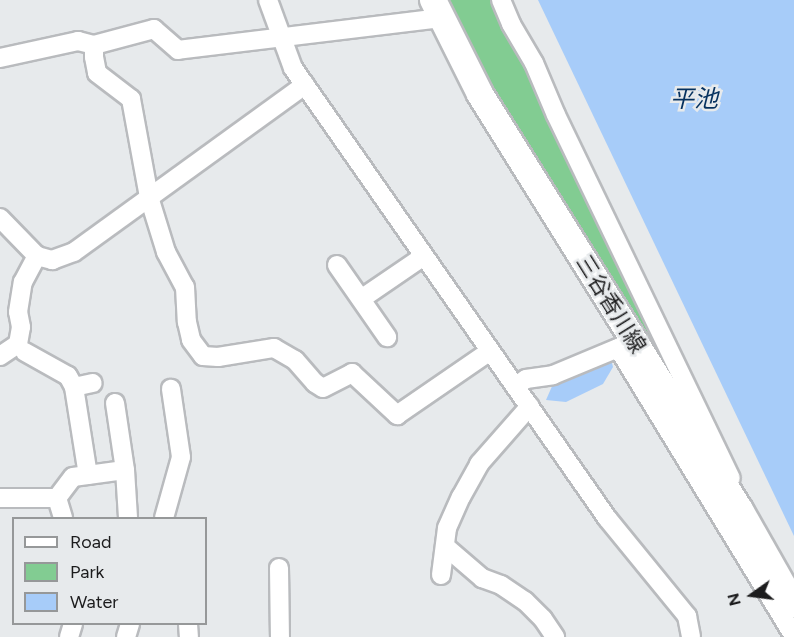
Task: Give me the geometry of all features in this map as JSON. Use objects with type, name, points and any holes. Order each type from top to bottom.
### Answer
[{"type":"main road","name":"三谷香川線","points":[[437,9],[480,94],[740,510],[794,605]]},
{"type":"street","points":[[268,0],[293,68],[607,518],[687,616],[691,637]]},
{"type":"street","points":[[501,0],[511,24],[534,63],[556,116],[711,432],[740,499],[740,510]]},
{"type":"street","points":[[0,58],[78,41],[94,45],[154,29],[178,50],[282,37],[437,9]]},
{"type":"street","points":[[94,45],[97,73],[131,99],[149,197],[166,252],[185,287],[187,322],[191,340],[203,356],[219,357],[274,348],[295,360],[315,383],[324,388],[352,373],[397,415],[490,351]]},
{"type":"street","points":[[0,218],[37,256],[52,260],[74,252],[305,85]]},
{"type":"street","points":[[0,356],[18,344],[21,327],[18,312],[23,282],[37,256]]},
{"type":"street","points":[[361,299],[424,256]]},
{"type":"street","points":[[337,265],[387,337]]},
{"type":"street","points":[[516,386],[526,379],[553,375],[618,348],[794,636]]},
{"type":"street","points":[[25,352],[69,376],[74,387],[88,475]]},
{"type":"street","points":[[74,387],[93,383]]},
{"type":"street","points":[[165,517],[181,457],[171,389]]},
{"type":"street","points":[[116,403],[125,470],[128,517]]},
{"type":"street","points":[[441,575],[447,528],[479,464],[530,406]]},
{"type":"street","points":[[57,498],[74,477],[125,470]]},
{"type":"street","points":[[0,498],[57,498]]},
{"type":"street","points":[[57,498],[62,517]]},
{"type":"street","points":[[446,547],[482,578],[501,585],[525,601],[543,619],[555,637]]},
{"type":"street","points":[[279,568],[280,637]]},
{"type":"green space","points":[[448,0],[498,0],[700,429],[480,77]]},
{"type":"water","name":"平池","points":[[538,0],[794,0],[794,536]]},
{"type":"water","points":[[604,360],[612,363],[613,367],[603,384],[566,402],[546,400],[553,384]]}]
